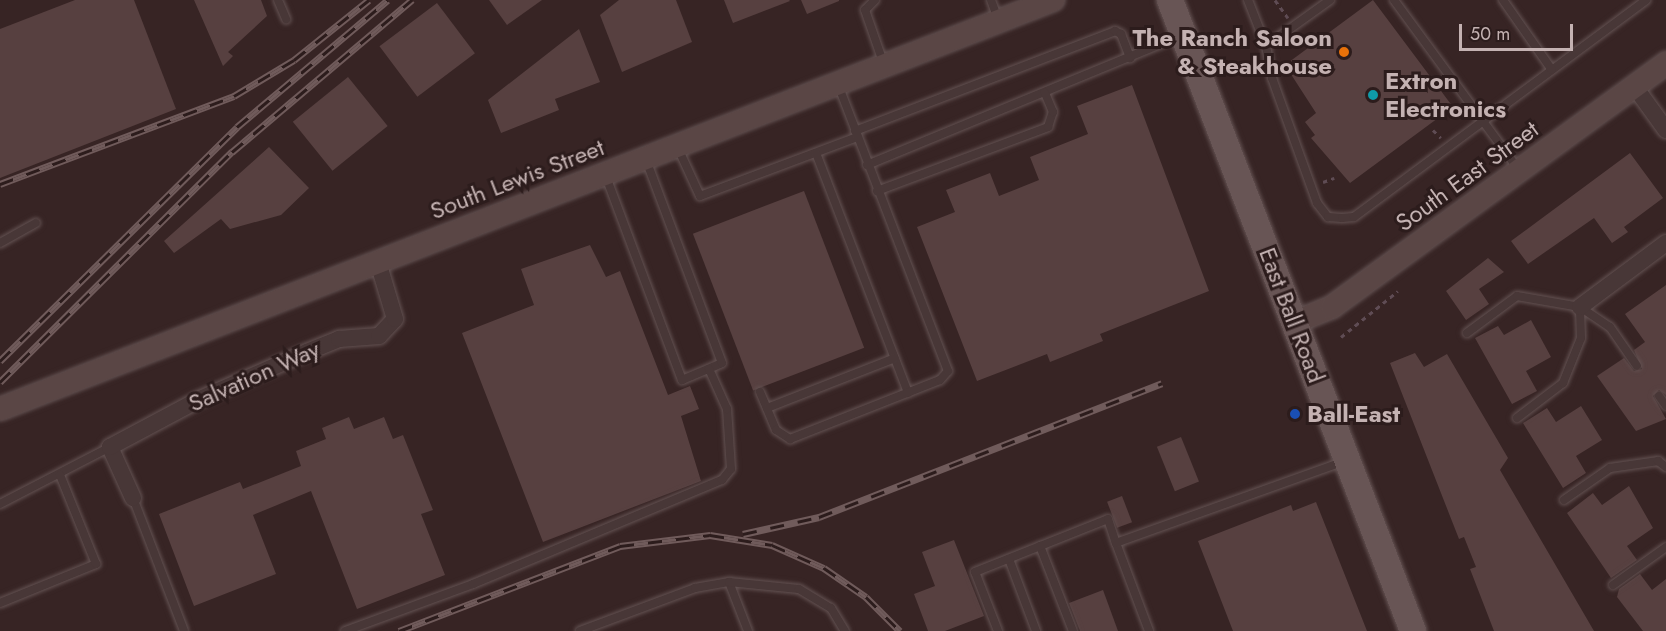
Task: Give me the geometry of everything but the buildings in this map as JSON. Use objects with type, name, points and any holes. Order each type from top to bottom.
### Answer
[{"type":"main road","name":"South Lewis Street","points":[[0,409],[1053,0]]},
{"type":"main road","name":"East Ball Road","points":[[1170,0],[1413,631]]},
{"type":"main road","name":"South East Street","points":[[1294,322],[1332,307],[1666,63]]},
{"type":"street","points":[[1635,87],[1666,130]]},
{"type":"street","points":[[1580,307],[1665,245]]},
{"type":"street","name":"Salvation Way","points":[[110,447],[190,403],[307,352],[339,339],[379,336],[395,319],[378,262]]},
{"type":"street","points":[[110,447],[133,498]]},
{"type":"lane","points":[[278,0],[286,19]]},
{"type":"lane","points":[[875,0],[865,10],[884,66]]},
{"type":"lane","points":[[991,0],[999,21]]},
{"type":"lane","points":[[1266,46],[1330,0]]},
{"type":"lane","points":[[1394,0],[1519,171]]},
{"type":"lane","points":[[1503,0],[1552,70]]},
{"type":"lane","points":[[1252,2],[1266,46],[1272,78],[1306,174],[1328,217],[1354,217],[1646,0]]},
{"type":"lane","points":[[677,146],[700,196],[816,153],[856,134],[1115,32],[1121,34],[1130,58]]},
{"type":"lane","points":[[867,165],[1130,58],[1183,34]]},
{"type":"lane","points":[[760,392],[776,430],[790,439],[908,393],[948,371],[867,165],[838,84]]},
{"type":"lane","points":[[877,191],[1048,127],[1053,111],[1045,93]]},
{"type":"lane","points":[[816,153],[908,393]]},
{"type":"lane","points":[[605,174],[682,380],[722,363],[645,159]]},
{"type":"lane","points":[[0,243],[36,223]]},
{"type":"lane","points":[[1467,333],[1517,296],[1580,307],[1610,327],[1637,366]]},
{"type":"lane","points":[[1517,418],[1563,383],[1581,338],[1580,307]]},
{"type":"lane","points":[[767,408],[895,358]]},
{"type":"lane","points":[[345,631],[722,480],[731,469],[727,409],[710,369]]},
{"type":"lane","points":[[1659,396],[1666,406]]},
{"type":"lane","points":[[0,504],[60,475],[110,447]]},
{"type":"lane","points":[[1116,543],[1348,460]]},
{"type":"lane","points":[[1564,500],[1610,468],[1658,461],[1666,467]]},
{"type":"lane","points":[[0,603],[96,564],[60,475]]},
{"type":"lane","points":[[133,498],[184,631]]},
{"type":"lane","points":[[998,631],[975,572],[1108,519],[1149,631]]},
{"type":"lane","points":[[1040,546],[1073,631]]},
{"type":"lane","points":[[1613,585],[1666,547]]},
{"type":"lane","points":[[1009,559],[1036,631]]},
{"type":"lane","points":[[729,582],[748,631]]},
{"type":"lane","points":[[580,631],[695,588],[729,582],[799,589],[831,608],[845,631]]},
{"type":"path","points":[[1275,0],[1289,19]]},
{"type":"path","points":[[1433,130],[1443,140]]},
{"type":"path","points":[[1323,182],[1334,178]]},
{"type":"path","points":[[1341,337],[1398,291]]},
{"type":"railway","points":[[0,184],[234,96],[294,60],[369,0]]},
{"type":"railway","points":[[0,361],[237,127],[388,0]]},
{"type":"railway","points":[[0,382],[232,152],[412,0]]},
{"type":"railway","points":[[743,534],[819,517],[1162,383]]},
{"type":"railway","points":[[399,631],[620,546],[710,535],[772,545],[824,568],[866,597],[900,631]]},
{"type":"place","name":"The Ranch Saloon & Steakhouse","points":[[1344,52]]},
{"type":"place","name":"Extron Electronics","points":[[1373,95]]},
{"type":"place","name":"Ball-East","points":[[1295,414]]}]
